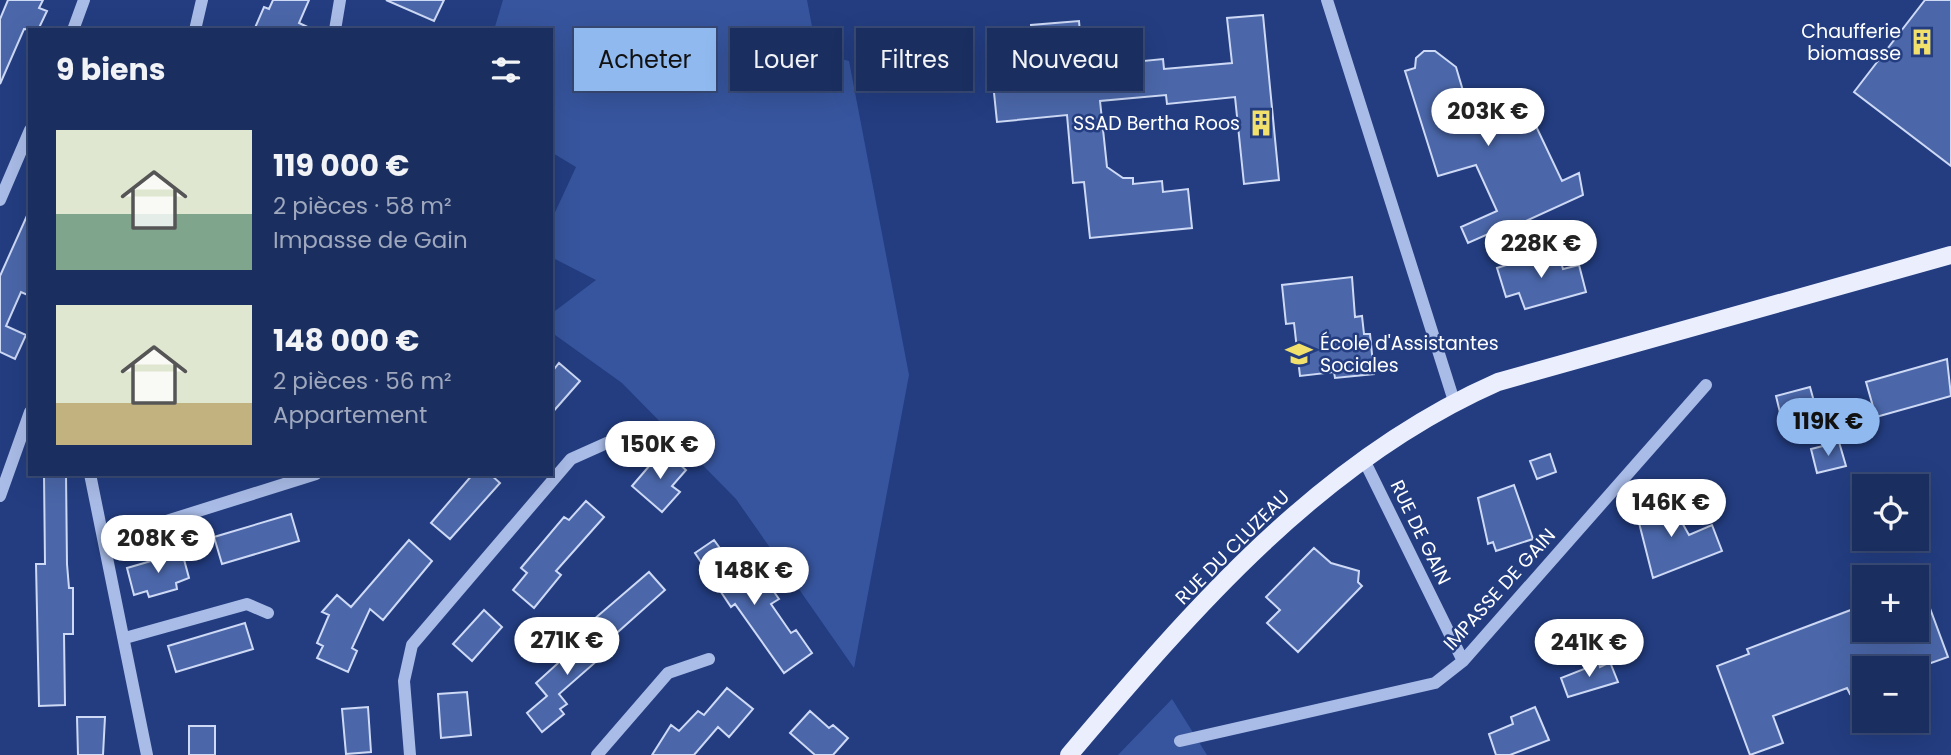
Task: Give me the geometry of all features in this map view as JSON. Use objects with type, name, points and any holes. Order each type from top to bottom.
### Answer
[{"type":"main road","name":"RUE DU CLUZEAU","points":[[1069,755],[1219,588],[1296,510],[1363,458],[1454,401],[1497,382],[1951,255]]},
{"type":"street","points":[[74,28],[84,0]]},
{"type":"street","points":[[195,28],[202,0]]},
{"type":"street","points":[[335,28],[340,0]]},
{"type":"street","points":[[1327,0],[1454,401]]},
{"type":"street","points":[[0,200],[28,135]]},
{"type":"street","name":"IMPASSE DE GAIN","points":[[1180,741],[1436,683],[1463,661],[1706,385]]},
{"type":"street","points":[[0,496],[28,418]]},
{"type":"street","points":[[410,755],[404,681],[412,645],[571,459],[609,442]]},
{"type":"street","name":"RUE DE GAIN","points":[[1363,458],[1463,661]]},
{"type":"street","points":[[90,476],[106,540],[147,755]]},
{"type":"street","points":[[106,540],[310,476]]},
{"type":"street","points":[[125,638],[247,604],[268,613]]},
{"type":"street","points":[[597,755],[668,673],[709,659]]},
{"type":"shaded area","points":[[503,0],[807,0],[812,28],[730,28],[730,91],[842,91],[842,59],[849,61],[909,375],[854,668],[736,499],[622,383],[553,333],[553,312],[596,280],[553,258],[553,217],[576,167],[553,153],[553,28],[495,28]]},
{"type":"shaded area","points":[[1172,699],[1207,755],[1118,755]]},
{"type":"building","points":[[8,0],[43,0],[39,8],[47,11],[39,28],[24,29],[0,84],[0,19]]},
{"type":"building","points":[[273,0],[309,0],[299,23],[310,28],[255,28],[264,7],[269,9]]},
{"type":"building","points":[[386,0],[444,0],[434,21]]},
{"type":"building","name":"Chaufferie biomasse","points":[[1925,0],[1951,0],[1951,166],[1854,92]]},
{"type":"building","points":[[1263,15],[1279,180],[1244,184],[1235,97],[1167,104],[1166,95],[1100,101],[1107,167],[1123,178],[1133,178],[1133,184],[1162,181],[1163,192],[1188,189],[1192,228],[1090,238],[1084,182],[1073,183],[1067,115],[997,122],[994,91],[1143,91],[1143,61],[1163,59],[1164,69],[1232,63],[1227,18]]},
{"type":"building","points":[[1079,21],[1080,28],[1031,28],[1031,25]]},
{"type":"building","points":[[1424,51],[1435,51],[1456,67],[1469,111],[1484,106],[1486,115],[1525,103],[1562,181],[1579,173],[1583,195],[1515,226],[1513,223],[1468,243],[1461,227],[1497,211],[1476,165],[1438,176],[1405,71],[1415,68],[1416,58]]},
{"type":"building","points":[[28,213],[28,295],[21,292],[6,326],[26,335],[15,359],[0,352],[0,276]]},
{"type":"building","points":[[1557,249],[1563,269],[1579,265],[1586,292],[1525,309],[1519,293],[1506,297],[1497,268]]},
{"type":"building","points":[[1352,277],[1355,317],[1362,316],[1364,334],[1370,334],[1374,374],[1335,378],[1334,372],[1300,376],[1294,323],[1286,324],[1282,285]]},
{"type":"building","points":[[1947,359],[1951,396],[1876,417],[1866,382]]},
{"type":"building","points":[[559,363],[580,381],[553,412],[553,370]]},
{"type":"building","points":[[1810,387],[1818,416],[1783,425],[1776,396]]},
{"type":"building","points":[[1839,442],[1846,466],[1817,473],[1811,449]]},
{"type":"building","points":[[663,450],[686,470],[672,486],[680,492],[662,512],[632,486]]},
{"type":"building","points":[[1550,454],[1556,472],[1537,479],[1530,461]]},
{"type":"building","points":[[44,476],[66,476],[67,564],[69,588],[73,588],[73,634],[64,634],[65,705],[39,706],[36,564],[45,564]]},
{"type":"building","points":[[471,476],[492,476],[500,483],[450,539],[431,523]]},
{"type":"building","points":[[1514,485],[1533,539],[1496,551],[1493,542],[1488,544],[1478,498]]},
{"type":"building","points":[[1659,495],[1666,525],[1680,519],[1689,535],[1712,525],[1722,551],[1653,578],[1633,499]]},
{"type":"building","points":[[586,501],[604,517],[556,571],[561,575],[534,608],[513,590],[527,573],[521,568],[564,517],[569,520]]},
{"type":"building","points":[[291,514],[299,541],[222,564],[214,537]]},
{"type":"building","points":[[409,540],[432,561],[383,620],[370,609],[352,648],[357,651],[348,672],[317,658],[323,646],[317,643],[329,615],[322,612],[337,595],[351,607]]},
{"type":"building","points":[[714,540],[730,562],[737,558],[758,588],[767,582],[779,599],[771,604],[791,633],[796,630],[812,653],[784,673],[735,604],[731,607],[695,553]]},
{"type":"building","points":[[1314,548],[1331,563],[1359,571],[1358,582],[1362,586],[1298,652],[1267,623],[1280,610],[1266,597]]},
{"type":"building","points":[[182,552],[189,578],[176,583],[177,589],[149,597],[147,591],[134,595],[127,568]]},
{"type":"building","points":[[649,572],[665,590],[610,639],[593,620]]},
{"type":"building","points":[[1929,606],[1948,657],[1929,664],[1929,656],[1852,656],[1852,693],[1847,688],[1773,716],[1783,743],[1750,755],[1717,666],[1749,654],[1747,649],[1852,610],[1852,642],[1929,642]]},
{"type":"building","points":[[484,610],[502,627],[472,661],[453,644]]},
{"type":"building","points":[[245,623],[253,649],[176,672],[168,646]]},
{"type":"building","points":[[598,627],[615,645],[559,694],[567,704],[560,709],[564,714],[542,732],[527,713],[547,696],[536,683]]},
{"type":"building","points":[[1610,662],[1618,682],[1568,697],[1561,678],[1599,663],[1600,667]]},
{"type":"building","points":[[727,688],[753,709],[729,737],[718,727],[694,755],[652,755],[671,725],[679,731],[698,711],[704,715]]},
{"type":"building","points":[[467,692],[471,735],[441,738],[438,694]]},
{"type":"building","points":[[368,707],[371,752],[346,754],[342,709]]},
{"type":"building","points":[[1535,707],[1549,740],[1510,755],[1496,755],[1489,734],[1513,724],[1511,717]]},
{"type":"building","points":[[810,711],[829,728],[833,725],[848,738],[833,755],[815,755],[790,733]]},
{"type":"building","points":[[77,717],[105,717],[103,755],[78,755]]},
{"type":"building","points":[[189,726],[215,726],[215,755],[189,755]]},
{"type":"place","name":"Chaufferie biomasse","points":[[1922,42]]},
{"type":"place","name":"SSAD Bertha Roos","points":[[1261,123]]},
{"type":"place","name":"École d'Assistantes Sociales","points":[[1299,354]]}]
